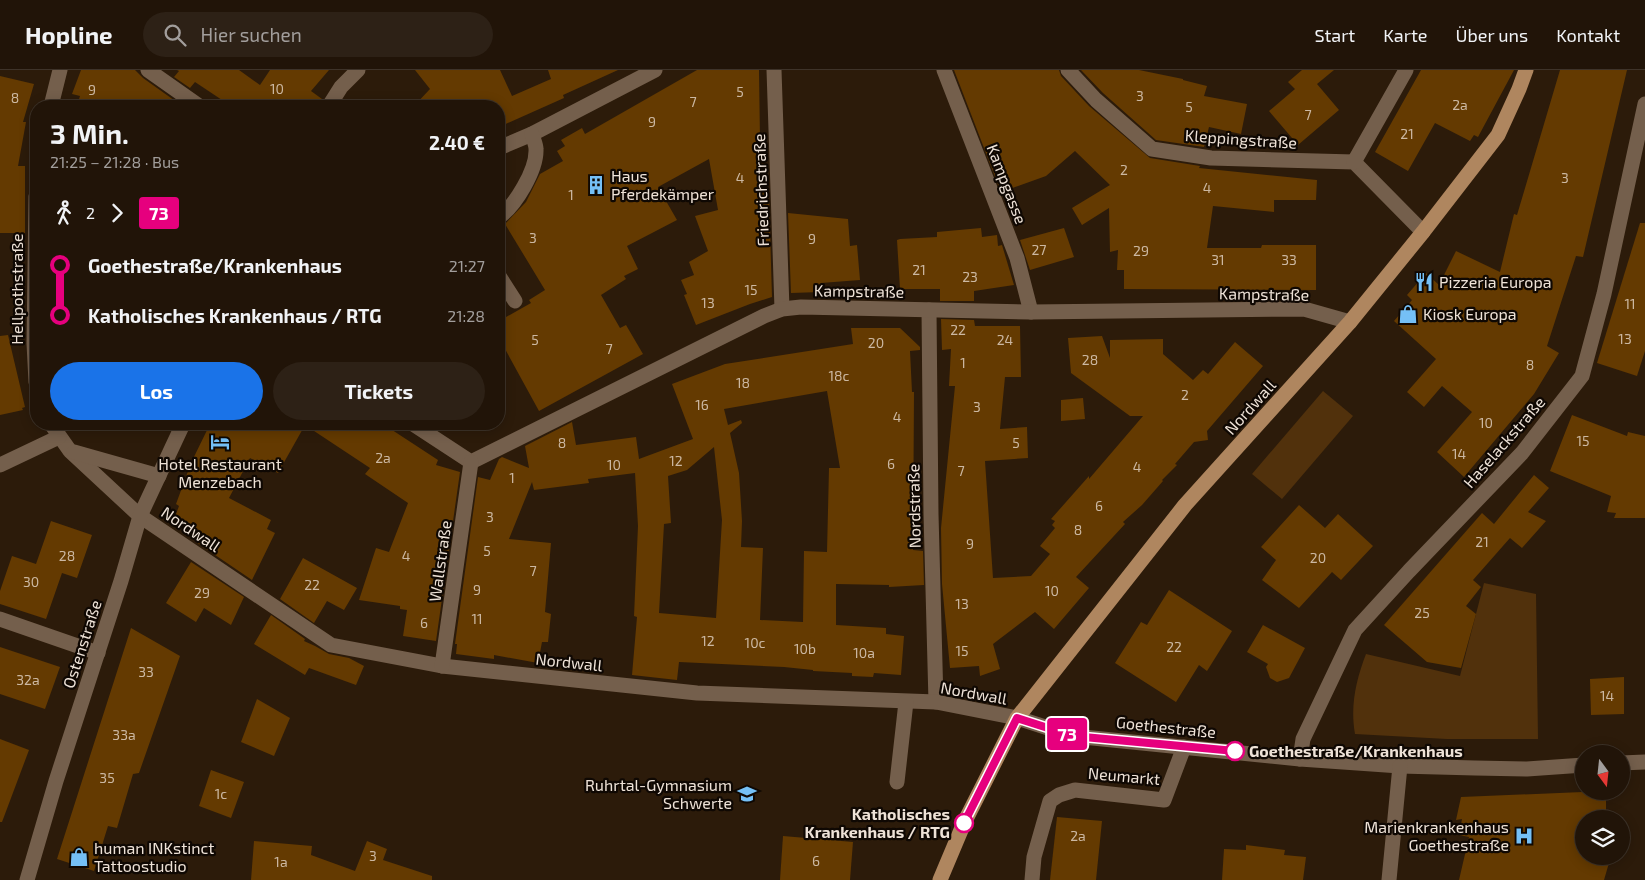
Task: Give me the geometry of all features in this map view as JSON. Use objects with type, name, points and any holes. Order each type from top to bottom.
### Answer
[{"type":"main road","name":"Nordwall","points":[[1017,718],[1185,505],[1350,322],[1423,232],[1498,135],[1526,70]]},
{"type":"main road","points":[[940,880],[964,823],[1017,718]]},
{"type":"street","points":[[52,100],[60,70]]},
{"type":"street","points":[[148,70],[190,100]]},
{"type":"street","points":[[332,100],[341,86],[358,70]]},
{"type":"street","points":[[505,145],[532,134],[656,70]]},
{"type":"street","name":"Friedrichstraße","points":[[774,70],[782,309]]},
{"type":"street","name":"Kampgasse","points":[[944,70],[1017,258],[1031,312]]},
{"type":"street","name":"Kleppingstraße","points":[[1068,70],[1096,100],[1152,148],[1211,158],[1354,162]]},
{"type":"street","points":[[1406,70],[1354,162],[1423,232]]},
{"type":"street","name":"Haselackstraße","points":[[1300,759],[1303,739],[1355,630],[1522,453],[1582,376],[1604,294],[1645,104]]},
{"type":"street","points":[[505,211],[518,198],[534,164],[536,150],[532,134]]},
{"type":"street","points":[[505,285],[515,301]]},
{"type":"street","name":"Kampstraße","points":[[471,462],[764,316],[782,309],[801,307],[1031,312],[1304,309],[1350,322]]},
{"type":"street","name":"Nordstraße","points":[[929,310],[931,514],[936,702]]},
{"type":"street","points":[[55,430],[70,451],[140,516]]},
{"type":"street","name":"Ostenstraße","points":[[27,880],[56,781],[140,516],[180,430]]},
{"type":"street","points":[[422,430],[471,462]]},
{"type":"street","points":[[0,466],[59,437]]},
{"type":"street","points":[[70,451],[159,476]]},
{"type":"street","name":"Wallstraße","points":[[442,666],[471,462]]},
{"type":"street","name":"Nordwall","points":[[140,516],[330,645],[442,666],[697,693],[936,702],[1017,718]]},
{"type":"street","points":[[0,619],[98,653]]},
{"type":"street","points":[[897,782],[906,702]]},
{"type":"street","name":"Goethestraße","points":[[1017,718],[1073,736],[1300,759],[1400,766],[1527,769],[1575,766]]},
{"type":"street","name":"Neumarkt","points":[[1032,880],[1034,857],[1050,801],[1059,795],[1075,790],[1164,800],[1184,747]]},
{"type":"street","points":[[1630,763],[1645,762]]},
{"type":"street","points":[[1389,880],[1400,766]]},
{"type":"shaded area","points":[[1323,391],[1353,416],[1282,499],[1252,474]]},
{"type":"shaded area","points":[[1484,583],[1536,594],[1538,739],[1447,739],[1355,734],[1353,713],[1355,693],[1366,654],[1460,676]]},
{"type":"building","points":[[81,70],[135,70],[174,100],[79,100],[80,96],[72,94]]},
{"type":"building","points":[[177,70],[239,70],[260,85],[270,70],[329,70],[311,91],[322,100],[222,100],[195,82],[190,88],[174,77],[179,71]]},
{"type":"building","points":[[415,70],[500,70],[512,96],[551,79],[548,70],[618,70],[563,95],[564,98],[505,124],[505,100],[420,100],[430,89]]},
{"type":"building","points":[[697,70],[759,70],[760,141],[769,197],[772,297],[696,325],[684,295],[687,294],[681,280],[694,275],[689,262],[708,251],[695,216],[718,210],[709,159],[658,187],[677,220],[627,246],[638,269],[624,276],[626,279],[601,295],[620,328],[626,325],[643,354],[539,411],[505,349],[505,318],[531,303],[529,300],[545,290],[505,224],[526,202],[540,174],[563,161],[557,151],[565,146],[561,140],[582,128],[585,134]]},
{"type":"building","points":[[954,70],[1059,70],[1061,76],[1089,106],[1150,158],[1200,166],[1199,168],[1317,180],[1316,200],[1274,200],[1274,212],[1213,206],[1207,248],[1316,245],[1316,290],[1124,289],[1124,270],[1117,270],[1118,250],[1110,252],[1109,208],[1082,225],[1072,208],[1110,185],[1075,151],[1046,176],[1001,192]]},
{"type":"building","points":[[1081,70],[1139,70],[1207,86],[1204,96],[1247,104],[1241,134],[1209,127],[1204,147],[1156,140],[1103,93]]},
{"type":"building","points":[[1302,70],[1334,70],[1317,84],[1339,110],[1298,145],[1269,111],[1295,89],[1288,82]]},
{"type":"building","points":[[1421,70],[1514,70],[1478,137],[1474,135],[1470,141],[1435,123],[1408,171],[1375,152]]},
{"type":"building","points":[[1560,70],[1627,70],[1583,257],[1576,256],[1547,346],[1559,353],[1534,394],[1464,477],[1437,452],[1472,412],[1442,386],[1424,407],[1407,392],[1436,359],[1394,321],[1412,300],[1407,295],[1426,273],[1439,285],[1456,251],[1500,272],[1514,214],[1517,215]]},
{"type":"building","points":[[0,76],[34,84],[23,122],[26,122],[18,166],[25,166],[25,233],[0,233]]},
{"type":"building","points":[[788,213],[848,219],[850,246],[857,245],[860,280],[821,283],[821,292],[791,293]]},
{"type":"building","points":[[1640,223],[1645,223],[1645,351],[1637,376],[1597,363]]},
{"type":"building","points":[[981,228],[982,237],[997,235],[998,246],[1002,245],[1014,285],[974,291],[974,301],[940,301],[940,289],[900,289],[897,240],[937,237],[937,232]]},
{"type":"building","points":[[1064,228],[1074,257],[1030,270],[1020,240]]},
{"type":"building","points":[[941,319],[974,320],[975,326],[1020,326],[1021,377],[1005,377],[1000,429],[1027,427],[1028,458],[985,461],[993,578],[1031,576],[1050,554],[1040,546],[1055,528],[1052,525],[1055,521],[1051,519],[1089,476],[1089,479],[1143,416],[1130,416],[1071,373],[1068,338],[1102,336],[1110,358],[1110,340],[1163,339],[1163,354],[1193,380],[1203,370],[1208,374],[1235,342],[1263,366],[1207,431],[1208,440],[1194,442],[1175,464],[1177,465],[1142,505],[1123,522],[1125,524],[1076,577],[1089,588],[1054,629],[1035,612],[993,644],[1000,669],[980,676],[979,666],[950,668],[942,584],[941,528],[955,386],[949,386],[951,349],[942,350]]},
{"type":"building","points":[[851,328],[900,328],[920,347],[920,350],[910,351],[912,392],[914,392],[913,550],[923,551],[924,585],[889,587],[889,585],[836,584],[836,625],[886,628],[886,634],[904,636],[901,675],[874,673],[873,677],[852,676],[852,673],[784,667],[679,662],[677,680],[632,675],[637,617],[634,616],[638,526],[635,473],[588,479],[589,483],[534,490],[532,482],[509,539],[551,543],[545,612],[551,614],[548,642],[542,642],[538,663],[494,655],[494,659],[456,654],[457,644],[455,644],[478,477],[490,480],[499,459],[502,457],[529,468],[525,446],[572,422],[576,445],[636,437],[639,459],[693,439],[672,384],[725,364],[853,344]],"holes":[[[827,391],[840,468],[829,468],[827,552],[804,551],[803,622],[760,620],[763,548],[741,547],[742,521],[739,473],[730,433],[742,423],[741,420],[728,425],[724,409]],[[714,447],[722,520],[716,618],[659,613],[664,524],[671,523],[668,476],[687,470]]]},
{"type":"building","points":[[8,335],[25,407],[22,408],[23,410],[0,415],[0,336]]},
{"type":"building","points":[[1083,398],[1085,419],[1061,421],[1061,400]]},
{"type":"building","points":[[1572,415],[1627,436],[1628,432],[1645,436],[1645,518],[1614,518],[1616,513],[1607,512],[1611,496],[1550,471]]},
{"type":"building","points":[[207,430],[302,430],[278,473],[250,458],[229,498],[271,520],[267,529],[275,533],[252,580],[196,542],[202,532],[173,522],[179,506],[176,504],[191,463]]},
{"type":"building","points":[[313,430],[392,430],[438,460],[436,465],[460,472],[436,641],[403,636],[407,610],[400,609],[400,606],[359,600],[376,548],[389,552],[408,503],[365,474],[370,468]]},
{"type":"building","points":[[1534,475],[1549,488],[1528,512],[1546,521],[1522,548],[1510,538],[1473,580],[1481,587],[1466,606],[1476,614],[1461,668],[1427,662],[1384,625],[1482,513],[1494,524]]},
{"type":"building","points":[[1299,505],[1325,528],[1338,514],[1373,546],[1341,580],[1332,572],[1299,608],[1262,580],[1276,560],[1261,547]]},
{"type":"building","points":[[51,521],[92,535],[77,578],[62,573],[46,619],[0,604],[0,591],[12,556],[36,564]]},
{"type":"building","points":[[303,558],[357,588],[344,610],[327,601],[314,623],[280,599]]},
{"type":"building","points":[[191,562],[244,597],[231,625],[204,608],[196,622],[166,603]]},
{"type":"building","points":[[1169,590],[1232,631],[1207,671],[1199,665],[1176,702],[1115,663],[1141,622],[1147,625]]},
{"type":"building","points":[[271,615],[305,639],[304,641],[329,654],[349,658],[364,666],[356,685],[309,668],[305,675],[254,644]]},
{"type":"building","points":[[1263,625],[1305,648],[1289,678],[1277,682],[1270,678],[1266,667],[1268,664],[1247,652]]},
{"type":"building","points":[[131,628],[180,656],[139,773],[133,774],[117,828],[108,826],[94,871],[57,859]]},
{"type":"building","points":[[0,647],[60,667],[45,709],[0,694]]},
{"type":"building","points":[[1624,677],[1624,714],[1591,715],[1590,679]]},
{"type":"building","points":[[257,699],[290,718],[274,756],[241,742]]},
{"type":"building","points":[[0,739],[29,750],[2,822],[0,822]]},
{"type":"building","points":[[211,770],[244,782],[231,818],[199,806]]},
{"type":"building","name":"Marienkrankenhaus Goethestraße","points":[[1575,792],[1575,800],[1606,800],[1606,810],[1575,810],[1575,865],[1608,865],[1604,880],[1459,880],[1469,837],[1459,835],[1462,819],[1456,820],[1461,797]]},
{"type":"building","points":[[1057,817],[1102,821],[1096,880],[1050,880]]},
{"type":"building","points":[[783,836],[853,842],[850,880],[780,880]]},
{"type":"building","points":[[254,841],[312,846],[311,855],[355,871],[367,841],[387,849],[383,860],[432,876],[432,880],[251,880]]},
{"type":"building","points":[[1246,845],[1285,850],[1284,855],[1306,857],[1303,880],[1222,880],[1224,849],[1246,850]]},
{"type":"bus line","name":"73","points":[[964,823],[1017,718],[1073,736],[1235,751]]},
{"type":"place","name":"Haus Pferdekämper","points":[[596,185]]},
{"type":"place","name":"Pizzeria Europa","points":[[1424,282]]},
{"type":"place","name":"Kiosk Europa","points":[[1408,314]]},
{"type":"place","name":"Hotel Restaurant Menzebach","points":[[220,442]]},
{"type":"place","name":"Goethestraße/Krankenhaus","points":[[1235,751]]},
{"type":"place","name":"Ruhrtal-Gymnasium Schwerte","points":[[747,794]]},
{"type":"place","name":"Katholisches Krankenhaus / RTG","points":[[964,823]]},
{"type":"place","name":"Marienkrankenhaus Goethestraße","points":[[1524,836]]},
{"type":"place","name":"human INKstinct Tattoostudio","points":[[79,857]]}]
